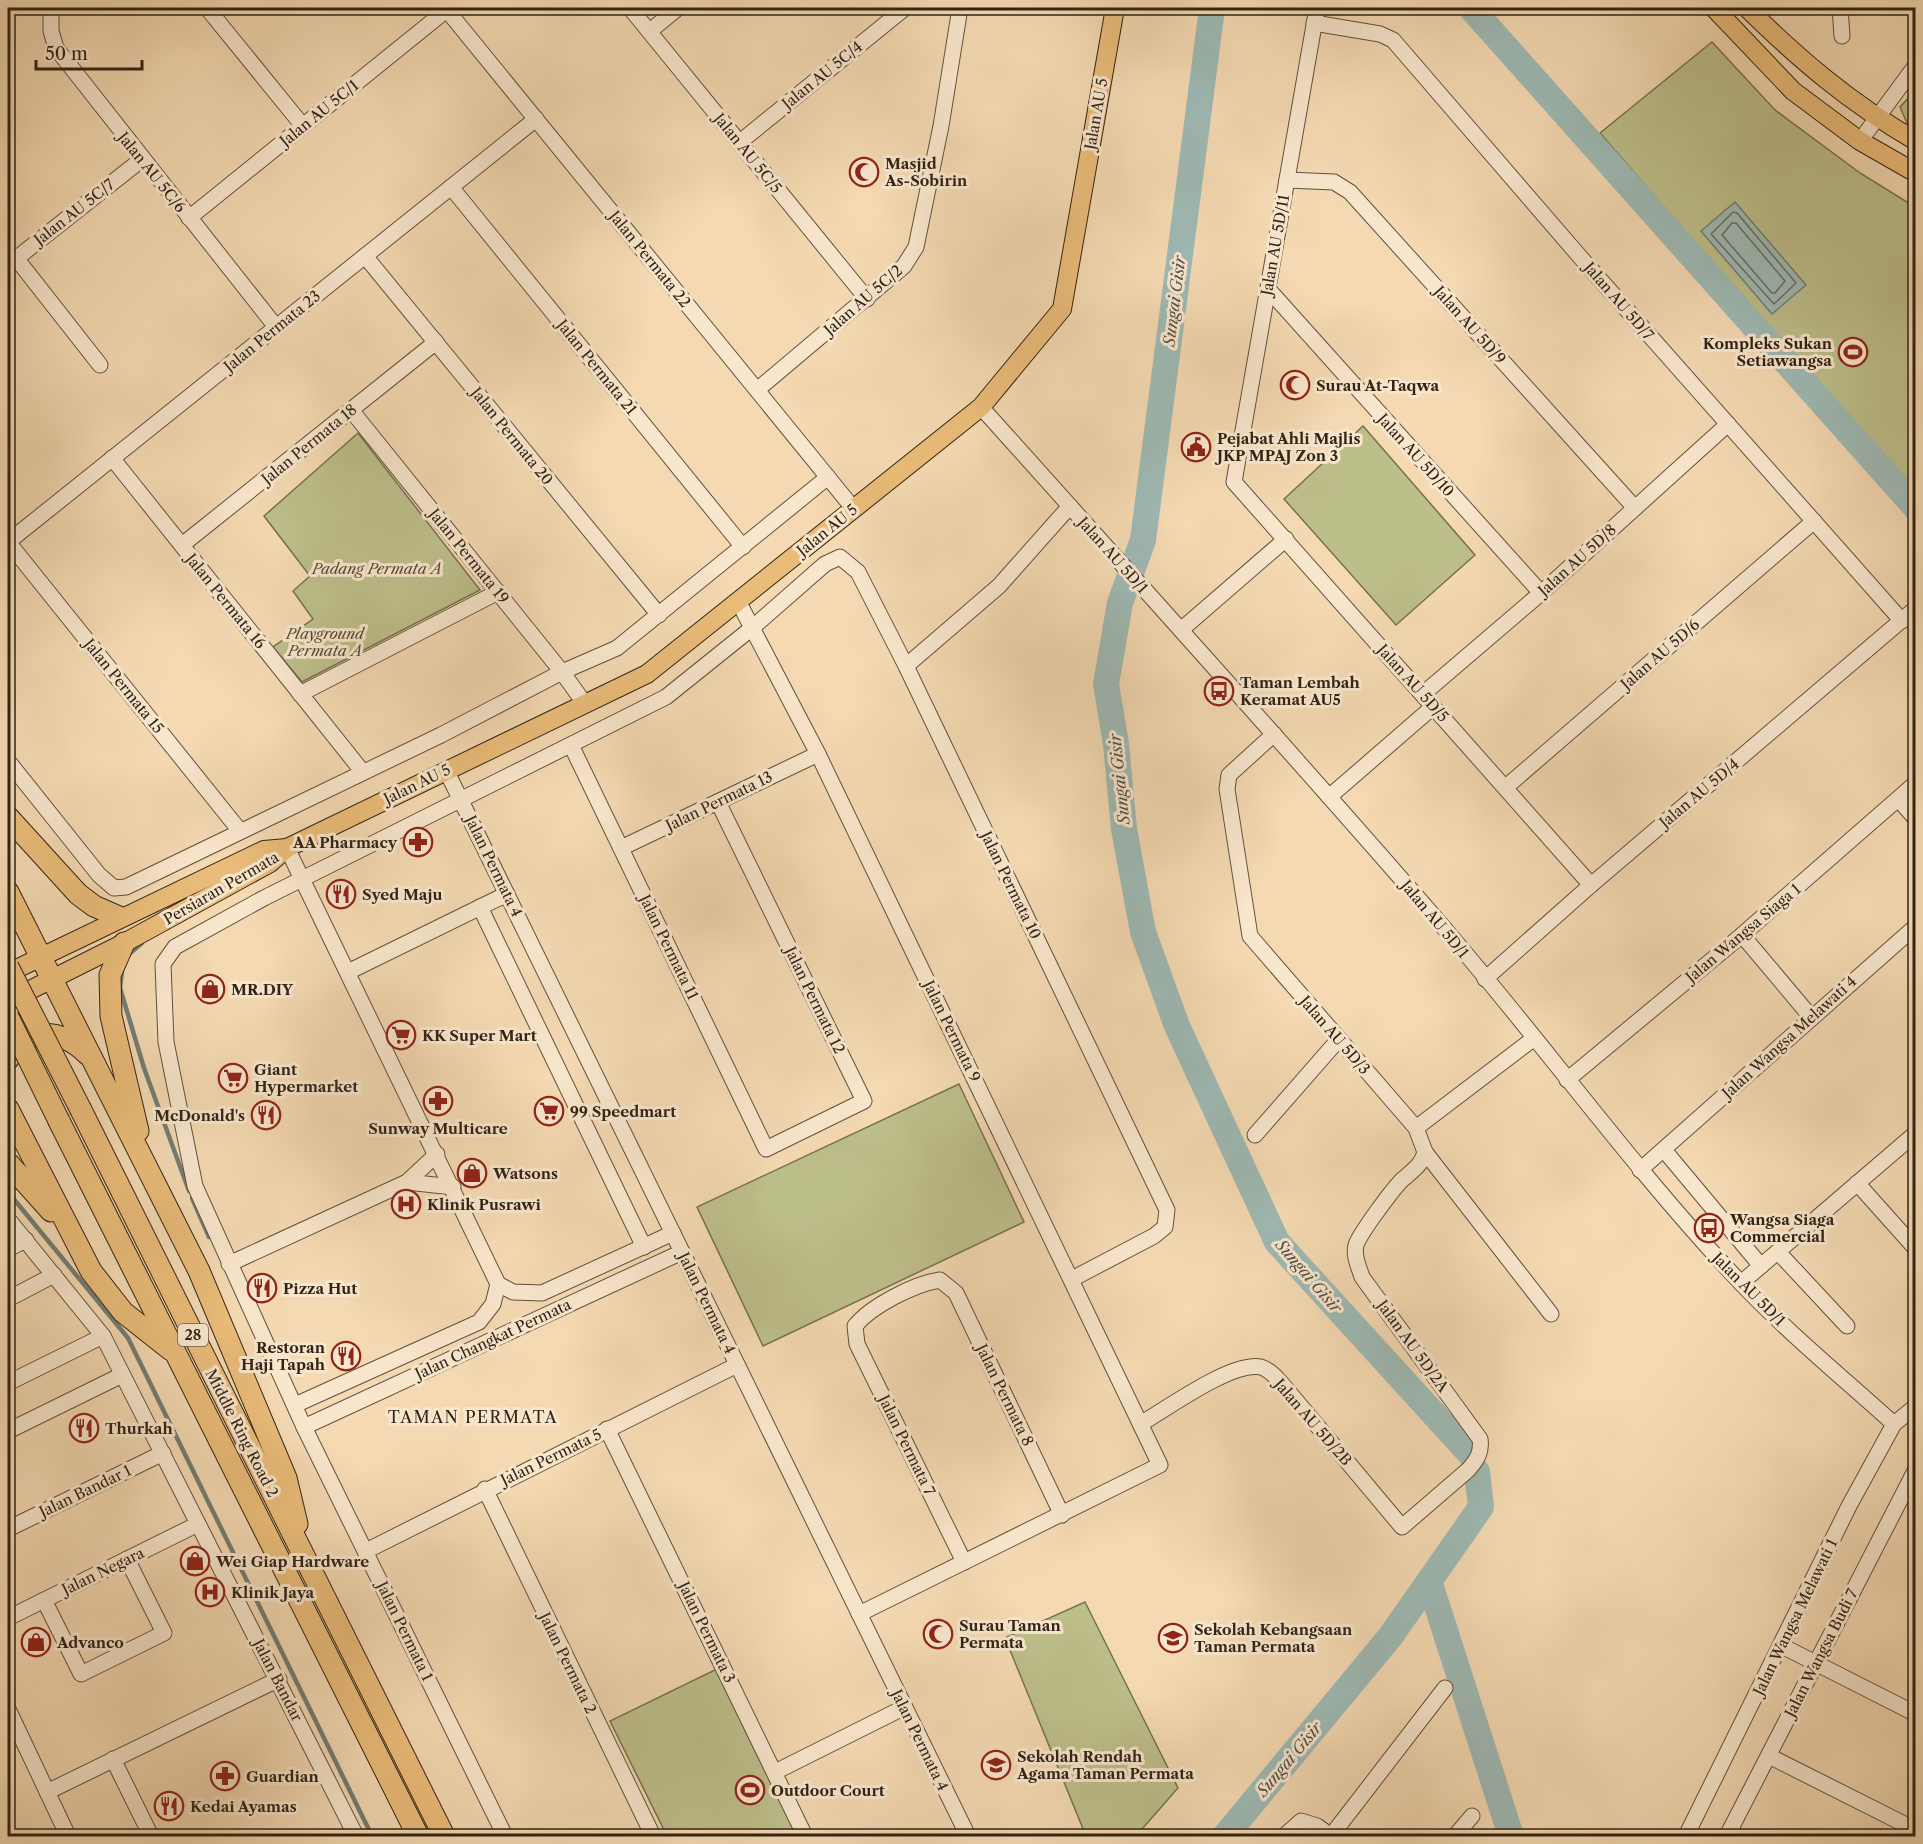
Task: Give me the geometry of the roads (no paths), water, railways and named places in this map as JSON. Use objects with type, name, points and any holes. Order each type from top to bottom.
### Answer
[{"type":"highway","points":[[8,817],[78,894],[94,906],[119,917]]},
{"type":"highway","points":[[8,892],[199,1271],[286,1478],[305,1559]]},
{"type":"highway","points":[[124,943],[110,975],[111,1016],[146,1166]]},
{"type":"highway","name":"Middle Ring Road 2","points":[[8,967],[444,1836]]},
{"type":"highway","name":"Middle Ring Road 2","points":[[8,1017],[418,1836]]},
{"type":"highway","points":[[8,1059],[24,1041],[40,1035],[58,1034],[75,1041],[93,1061]]},
{"type":"highway","points":[[8,1109],[91,1271],[123,1312],[176,1354]]},
{"type":"highway","points":[[8,1163],[69,1231]]},
{"type":"main road","name":"Jalan AU 5","points":[[287,848],[647,674],[981,407],[1062,309],[1115,8]]},
{"type":"main road","points":[[1714,8],[1792,90],[1860,141],[1916,173]]},
{"type":"main road","points":[[1747,8],[1801,61],[1875,117],[1916,141]]},
{"type":"main road","name":"Persiaran Permata","points":[[8,973],[119,917],[264,850],[287,848]]},
{"type":"main road","name":"Persiaran Permata","points":[[8,1001],[124,943],[270,862],[287,848]]},
{"type":"street","name":"Jalan AU 5C/6","points":[[51,8],[51,31],[56,48],[141,160],[276,327]]},
{"type":"street","points":[[207,8],[303,126]]},
{"type":"street","name":"Jalan AU 5C/1","points":[[189,218],[448,8]]},
{"type":"street","name":"Jalan Permata 22","points":[[448,8],[853,508]]},
{"type":"street","name":"Jalan AU 5C/5","points":[[630,8],[867,299]]},
{"type":"street","points":[[650,31],[678,8]]},
{"type":"street","name":"Jalan AU 5C/4","points":[[740,142],[905,8]]},
{"type":"street","name":"Jalan AU 5C/2","points":[[757,390],[904,266],[916,247],[941,126],[960,8]]},
{"type":"street","points":[[1840,8],[1842,36]]},
{"type":"street","name":"Jalan AU 5D/11","points":[[1234,482],[1315,15]]},
{"type":"street","name":"Jalan AU 5D/7","points":[[1315,15],[1393,40],[1902,621]]},
{"type":"street","points":[[1860,141],[1875,117],[1916,65]]},
{"type":"street","name":"Jalan Permata 23","points":[[8,542],[536,119]]},
{"type":"street","name":"Jalan AU 5C/7","points":[[12,262],[141,160]]},
{"type":"street","name":"Jalan AU 5D/9","points":[[1287,180],[1334,182],[1350,192],[1635,508]]},
{"type":"street","name":"Jalan Permata 21","points":[[451,187],[743,547]]},
{"type":"street","name":"Jalan Permata 20","points":[[365,256],[659,615]]},
{"type":"street","points":[[12,262],[100,364]]},
{"type":"street","name":"Jalan AU 5D/10","points":[[1268,290],[1541,593]]},
{"type":"street","name":"Jalan Permata 18","points":[[182,545],[436,342]]},
{"type":"street","name":"Jalan AU 5D/1","points":[[981,407],[1117,561],[1182,629],[1329,797],[1485,979],[1640,1170],[1741,1283],[1894,1424]]},
{"type":"street","name":"Jalan Permata 19","points":[[351,410],[562,672],[585,704]]},
{"type":"street","name":"Jalan AU 5D/8","points":[[1423,694],[1541,593],[1728,424]]},
{"type":"street","name":"Jalan Permata 16","points":[[112,458],[362,771]]},
{"type":"street","points":[[8,762],[99,875],[114,888],[126,887],[362,771],[441,735],[562,672],[617,648],[828,477]]},
{"type":"street","name":"Jalan AU 5D/5","points":[[1234,482],[1591,885]]},
{"type":"street","points":[[906,666],[999,586],[1070,506]]},
{"type":"street","name":"Jalan AU 5D/6","points":[[1506,787],[1814,521]]},
{"type":"street","points":[[1182,629],[1286,539]]},
{"type":"street","name":"Jalan Permata 15","points":[[8,542],[240,831]]},
{"type":"street","name":"Jalan Permata 10","points":[[752,628],[825,564],[840,557],[858,572],[906,666],[1167,1210],[1165,1227],[1154,1236],[1072,1279]]},
{"type":"street","points":[[300,694],[498,592]]},
{"type":"street","name":"Jalan Permata 9","points":[[738,601],[818,754],[1142,1423],[1160,1465],[1062,1515]]},
{"type":"street","name":"Jalan AU 5D/4","points":[[1485,979],[1591,885],[1916,608]]},
{"type":"street","points":[[303,879],[666,697],[752,628]]},
{"type":"street","points":[[1329,797],[1434,706]]},
{"type":"street","name":"Jalan AU 5D/3","points":[[1274,734],[1229,775],[1227,789],[1250,936],[1416,1128],[1425,1152],[1551,1314]]},
{"type":"street","name":"Jalan Permata 11","points":[[571,746],[766,1149]]},
{"type":"street","name":"Jalan Permata 13","points":[[621,848],[818,754]]},
{"type":"street","name":"Jalan Permata 4","points":[[446,770],[903,1708],[968,1836]]},
{"type":"street","name":"Jalan Wangsa Siaga 1","points":[[1567,1080],[1742,935],[1916,783]]},
{"type":"street","points":[[1898,799],[1916,819]]},
{"type":"street","name":"Jalan Permata 12","points":[[718,802],[864,1101],[766,1149]]},
{"type":"street","points":[[287,848],[498,1284]]},
{"type":"street","name":"Jalan Permata 1","points":[[303,879],[175,947],[163,964],[166,1042],[195,1186],[304,1427],[505,1836]]},
{"type":"street","points":[[348,972],[507,894]]},
{"type":"street","points":[[480,907],[645,1247]]},
{"type":"street","name":"Jalan Wangsa Melawati 4","points":[[1640,1170],[1916,926]]},
{"type":"street","points":[[1742,935],[1811,1017]]},
{"type":"street","points":[[1255,1135],[1339,1039]]},
{"type":"street","points":[[1416,1128],[1533,1039]]},
{"type":"street","points":[[1741,1283],[1916,1133]]},
{"type":"street","points":[[1664,1149],[1761,1266]]},
{"type":"street","name":"Jalan AU 5D/2A","points":[[1402,1527],[1468,1470],[1477,1459],[1481,1448],[1473,1427],[1362,1277],[1356,1259],[1356,1245],[1363,1234],[1393,1191],[1423,1160],[1425,1152]]},
{"type":"street","points":[[230,1264],[407,1182],[437,1154]]},
{"type":"street","points":[[407,1182],[453,1187]]},
{"type":"street","points":[[1857,1183],[1916,1249]]},
{"type":"street","name":"Jalan Bandar","points":[[8,1219],[103,1336],[279,1679],[356,1836]]},
{"type":"street","name":"Jalan Changkat Permata","points":[[295,1405],[479,1322],[493,1304],[498,1284],[513,1292],[542,1293],[673,1233]]},
{"type":"street","points":[[8,1249],[26,1240]]},
{"type":"street","name":"Jalan Changkat Permata","points":[[304,1427],[682,1252]]},
{"type":"street","points":[[1778,1252],[1847,1326]]},
{"type":"street","points":[[8,1299],[54,1275]]},
{"type":"street","name":"Jalan Permata 7","points":[[940,1280],[926,1282],[866,1313],[855,1326],[857,1344],[964,1562]]},
{"type":"street","name":"Jalan Permata 8","points":[[940,1280],[956,1293],[1062,1515]]},
{"type":"street","points":[[8,1383],[103,1336]]},
{"type":"street","name":"Jalan Permata 5","points":[[366,1551],[485,1489],[737,1365]]},
{"type":"street","name":"Jalan AU 5D/2B","points":[[1142,1423],[1227,1374],[1245,1367],[1262,1368],[1283,1384],[1402,1527]]},
{"type":"street","points":[[8,1431],[122,1375]]},
{"type":"street","name":"Jalan Wangsa Melawati 1","points":[[1688,1836],[1849,1506],[1894,1424],[1916,1406]]},
{"type":"street","name":"Jalan Permata 3","points":[[607,1429],[806,1836]]},
{"type":"street","name":"Jalan Bandar 1","points":[[8,1529],[163,1453]]},
{"type":"street","name":"Jalan Wangsa Budi 7","points":[[1727,1836],[1916,1469]]},
{"type":"street","name":"Jalan Permata 2","points":[[485,1489],[653,1836]]},
{"type":"street","points":[[859,1614],[1062,1515]]},
{"type":"street","name":"Jalan Negara","points":[[8,1618],[198,1524]]},
{"type":"street","points":[[44,1600],[81,1674],[112,1659],[164,1633],[127,1559]]},
{"type":"street","points":[[1782,1646],[1916,1714]]},
{"type":"street","points":[[47,1792],[279,1679]]},
{"type":"street","points":[[1284,1836],[1301,1821],[1317,1826],[1331,1836],[1445,1688]]},
{"type":"street","points":[[775,1772],[903,1708]]},
{"type":"street","points":[[8,1709],[68,1836]]},
{"type":"street","points":[[1769,1756],[1916,1830]]},
{"type":"street","points":[[113,1759],[151,1836]]},
{"type":"street","points":[[1455,1836],[1472,1816]]},
{"type":"water","points":[[1735,202],[1806,285],[1772,314],[1701,231]]},
{"type":"waterway","name":"Sungai Gisir","points":[[1212,8],[1143,540],[1120,603],[1106,684],[1116,744],[1124,829],[1143,932],[1177,1026],[1277,1242],[1472,1456]]},
{"type":"waterway","points":[[1471,8],[1916,508]]},
{"type":"waterway","points":[[128,955],[142,943]]},
{"type":"waterway","points":[[122,971],[120,988],[144,1068],[189,1191]]},
{"type":"waterway","points":[[8,1192],[128,1338],[372,1836]]},
{"type":"waterway","points":[[192,1198],[209,1237]]},
{"type":"waterway","name":"Sungai Gisir","points":[[1225,1836],[1390,1637],[1481,1507],[1477,1472]]},
{"type":"waterway","points":[[1429,1581],[1511,1836]]},
{"type":"place","name":"Masjid As-Sobirin","points":[[864,172]]},
{"type":"place","name":"Kompleks Sukan Setiawangsa","points":[[1853,352]]},
{"type":"place","name":"Surau At-Taqwa","points":[[1295,385]]},
{"type":"place","name":"Pejabat Ahli Majlis JKP MPAJ Zon 3","points":[[1196,447]]},
{"type":"place","name":"Taman Lembah Keramat AU5","points":[[1219,691]]},
{"type":"place","name":"AA Pharmacy","points":[[418,842]]},
{"type":"place","name":"Syed Maju","points":[[341,894]]},
{"type":"place","name":"MR.DIY","points":[[210,989]]},
{"type":"place","name":"KK Super Mart","points":[[401,1035]]},
{"type":"place","name":"Giant Hypermarket","points":[[233,1078]]},
{"type":"place","name":"Sunway Multicare","points":[[438,1101]]},
{"type":"place","name":"99 Speedmart","points":[[549,1111]]},
{"type":"place","name":"McDonald's","points":[[266,1115]]},
{"type":"place","name":"Watsons","points":[[472,1173]]},
{"type":"place","name":"Klinik Pusrawi","points":[[406,1204]]},
{"type":"place","name":"Wangsa Siaga Commercial","points":[[1709,1228]]},
{"type":"place","name":"Pizza Hut","points":[[262,1288]]},
{"type":"place","name":"Restoran Haji Tapah","points":[[346,1356]]},
{"type":"place","name":"Thurkah","points":[[84,1428]]},
{"type":"place","name":"Wei Giap Hardware","points":[[195,1561]]},
{"type":"place","name":"Klinik Jaya","points":[[210,1592]]},
{"type":"place","name":"Surau Taman Permata","points":[[938,1634]]},
{"type":"place","name":"Sekolah Kebangsaan Taman Permata","points":[[1173,1638]]},
{"type":"place","name":"Advanco","points":[[36,1642]]},
{"type":"place","name":"Sekolah Rendah Agama Taman Permata","points":[[996,1765]]},
{"type":"place","name":"Guardian","points":[[225,1776]]},
{"type":"place","name":"Outdoor Court","points":[[750,1790]]},
{"type":"place","name":"Kedai Ayamas","points":[[169,1806]]},
{"type":"district","name":"TAMAN PERMATA","points":[[473,1417]]},
{"type":"park label","name":"Padang Permata A","points":[[377,568]]},
{"type":"park label","name":"Playground Permata A","points":[[325,642]]}]
